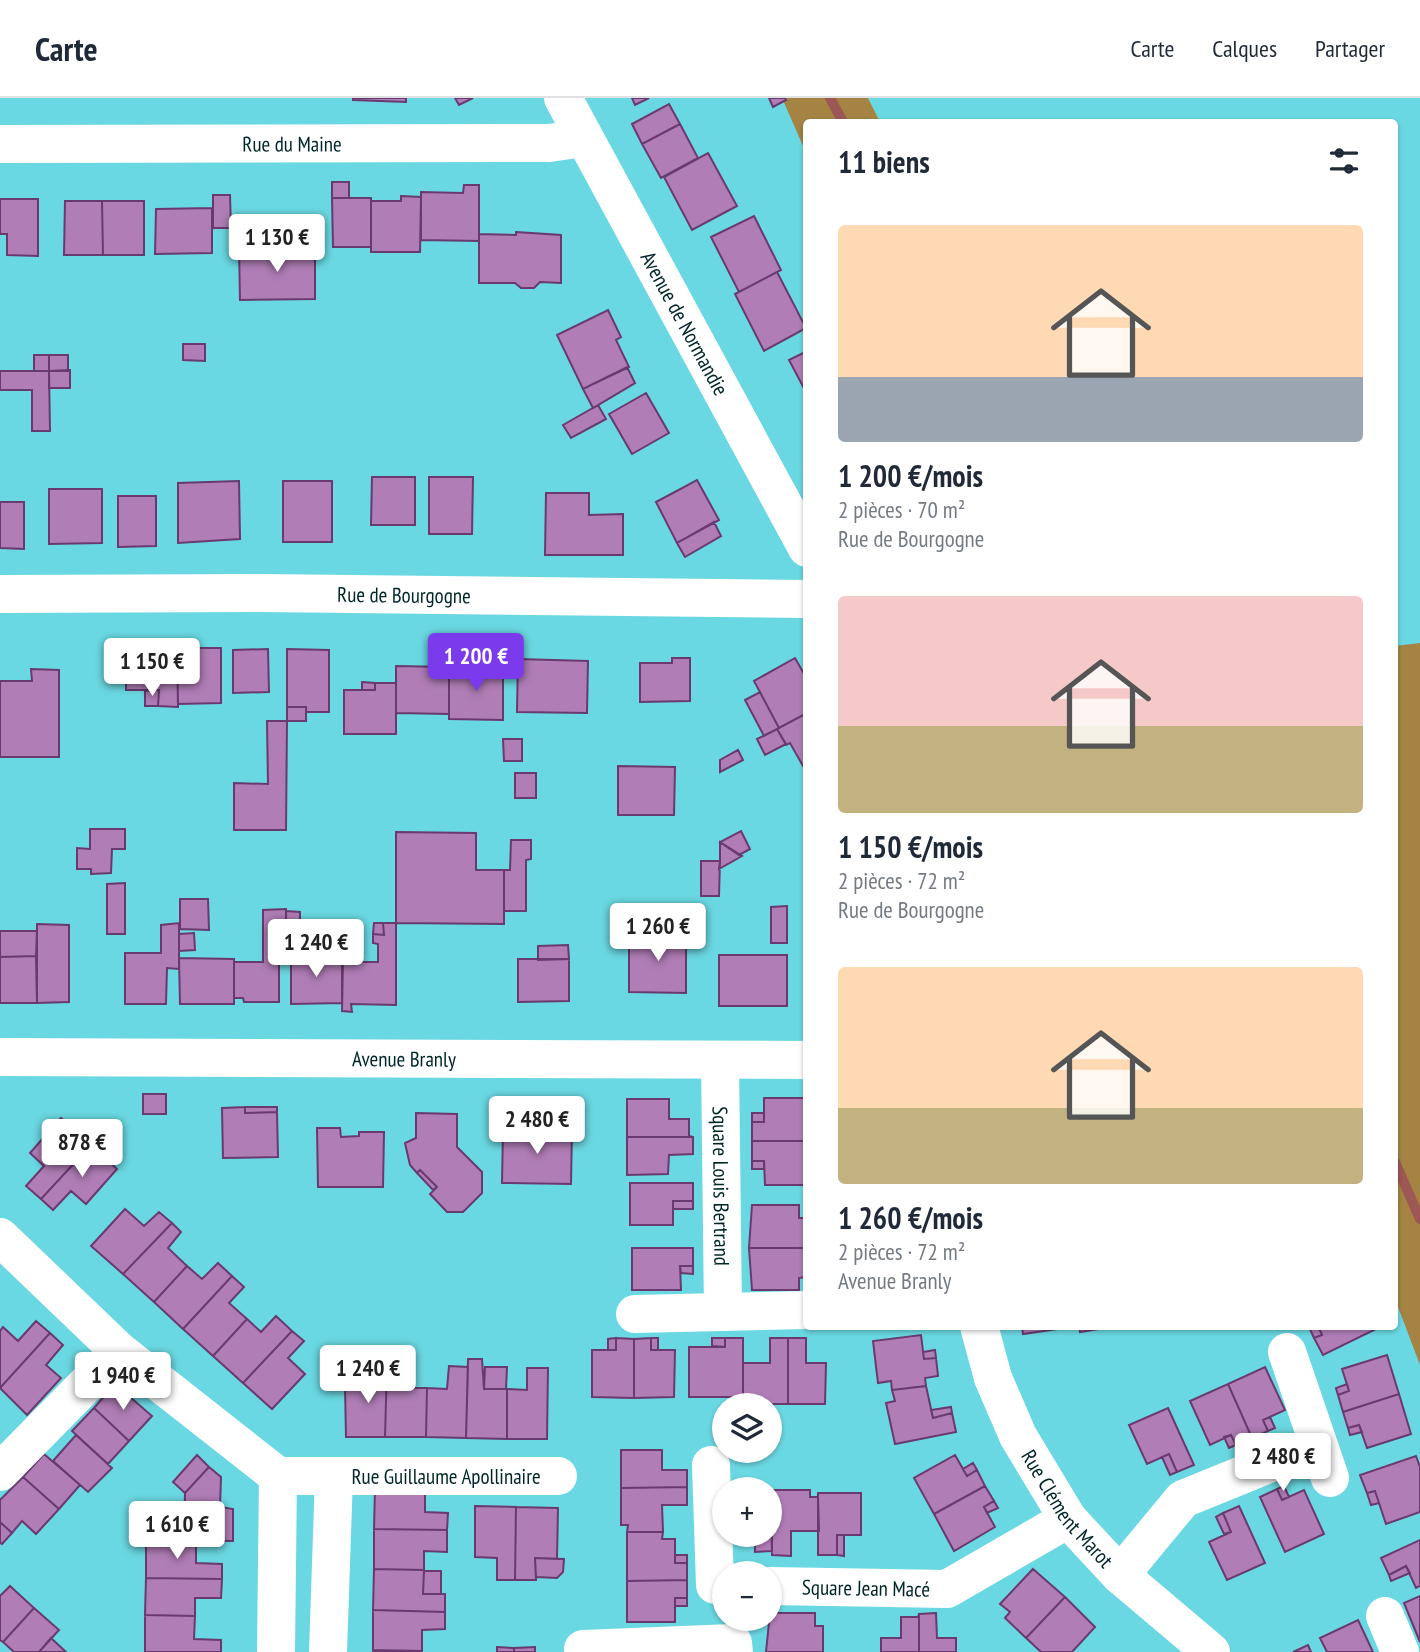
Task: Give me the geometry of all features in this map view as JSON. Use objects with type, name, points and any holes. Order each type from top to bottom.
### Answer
[{"type":"street","name":"Avenue de Normandie","points":[[563,98],[803,541]]},
{"type":"street","name":"Rue du Maine","points":[[0,144],[536,143],[584,138]]},
{"type":"street","name":"Rue de Bourgogne","points":[[0,594],[261,593],[803,600]]},
{"type":"street","name":"Avenue Branly","points":[[0,1057],[803,1060]]},
{"type":"street","name":"Square Louis Bertrand","points":[[720,1060],[723,1312]]},
{"type":"street","points":[[0,1237],[119,1351],[278,1476],[276,1652]]},
{"type":"street","points":[[635,1314],[803,1310]]},
{"type":"street","name":"Rue Clément Marot","points":[[980,1330],[993,1378],[1018,1436],[1068,1519],[1119,1575],[1211,1652]]},
{"type":"street","points":[[0,1472],[119,1351]]},
{"type":"street","points":[[1119,1575],[1183,1499],[1324,1461],[1287,1352]]},
{"type":"street","points":[[711,1465],[720,1561]]},
{"type":"street","name":"Rue Guillaume Apollinaire","points":[[278,1476],[558,1476]]},
{"type":"street","name":"Rue Guillaume Apollinaire","points":[[328,1652],[334,1476]]},
{"type":"street","name":"Square Jean Macé","points":[[782,1586],[947,1589],[1068,1519]]},
{"type":"street","points":[[1385,1616],[1400,1652]]},
{"type":"street","points":[[583,1649],[712,1620]]},
{"type":"shaded area","points":[[782,98],[868,98],[878,119],[803,119],[803,146]]},
{"type":"shaded area","points":[[1420,643],[1420,1365],[1398,1307],[1398,646]]},
{"type":"building","points":[[406,98],[406,102],[353,100]]},
{"type":"building","points":[[455,98],[473,98],[459,105]]},
{"type":"building","points":[[632,98],[649,98],[635,105]]},
{"type":"building","points":[[769,98],[785,98],[786,100],[773,107]]},
{"type":"building","points":[[669,104],[680,124],[642,144],[632,124]]},
{"type":"building","points":[[680,124],[698,158],[661,178],[642,144]]},
{"type":"building","points":[[708,153],[737,206],[692,230],[664,177]]},
{"type":"building","points":[[332,182],[349,182],[349,198],[332,198]]},
{"type":"building","points":[[464,185],[479,185],[479,241],[421,240],[421,192],[463,193]]},
{"type":"building","points":[[213,195],[230,195],[231,228],[213,228]]},
{"type":"building","points":[[401,196],[421,197],[420,252],[371,252],[371,201],[401,201]]},
{"type":"building","points":[[332,198],[371,198],[371,247],[333,247]]},
{"type":"building","points":[[0,199],[38,199],[38,256],[7,255],[7,234],[0,234]]},
{"type":"building","points":[[65,201],[102,201],[103,255],[64,255]]},
{"type":"building","points":[[102,201],[144,201],[144,255],[103,255]]},
{"type":"building","points":[[212,208],[212,253],[155,254],[156,209]]},
{"type":"building","points":[[754,216],[781,270],[739,292],[711,237]]},
{"type":"building","points":[[516,232],[561,235],[561,283],[540,282],[534,288],[521,288],[515,283],[479,283],[479,234],[516,235]]},
{"type":"building","points":[[239,248],[315,248],[315,299],[240,300]]},
{"type":"building","points":[[777,272],[803,322],[803,330],[764,351],[735,294]]},
{"type":"building","points":[[608,310],[621,337],[616,340],[629,367],[583,389],[557,335]]},
{"type":"building","points":[[183,344],[205,344],[205,361],[183,360]]},
{"type":"building","points":[[803,353],[803,386],[789,360]]},
{"type":"building","points":[[34,355],[49,355],[49,371],[34,371]]},
{"type":"building","points":[[49,355],[68,355],[68,371],[49,371]]},
{"type":"building","points":[[627,367],[635,383],[593,408],[583,389]]},
{"type":"building","points":[[70,370],[70,388],[49,388],[49,371]]},
{"type":"building","points":[[0,371],[49,371],[50,431],[32,431],[32,390],[0,390]]},
{"type":"building","points":[[646,393],[669,433],[632,454],[609,414]]},
{"type":"building","points":[[598,405],[606,419],[571,438],[563,425]]},
{"type":"building","points":[[372,477],[415,477],[415,525],[371,525]]},
{"type":"building","points":[[429,477],[473,477],[472,534],[429,534]]},
{"type":"building","points":[[697,480],[719,520],[677,543],[656,502]]},
{"type":"building","points":[[239,481],[240,539],[178,543],[178,483]]},
{"type":"building","points":[[283,481],[332,481],[332,542],[283,542]]},
{"type":"building","points":[[49,489],[102,489],[102,543],[49,544]]},
{"type":"building","points":[[546,493],[589,493],[589,515],[623,514],[623,555],[545,555]]},
{"type":"building","points":[[118,496],[156,496],[156,546],[118,547]]},
{"type":"building","points":[[0,502],[24,502],[24,549],[0,548]]},
{"type":"building","points":[[714,522],[721,536],[685,557],[677,543]]},
{"type":"building","points":[[126,648],[177,648],[178,707],[158,706],[159,690],[126,690]]},
{"type":"building","points":[[177,648],[221,648],[221,703],[178,704]]},
{"type":"building","points":[[268,649],[269,692],[233,693],[233,650]]},
{"type":"building","points":[[287,649],[329,650],[329,712],[306,712],[306,707],[287,707]]},
{"type":"building","points":[[672,658],[690,658],[690,701],[640,702],[640,663],[672,663]]},
{"type":"building","points":[[795,658],[803,672],[803,715],[779,728],[754,681]]},
{"type":"building","points":[[518,659],[588,661],[587,713],[517,712]]},
{"type":"building","points":[[396,666],[449,667],[449,714],[396,713]]},
{"type":"building","points":[[449,667],[503,667],[503,720],[449,719]]},
{"type":"building","points":[[31,669],[59,670],[59,757],[0,757],[0,681],[32,681]]},
{"type":"building","points":[[362,682],[375,683],[375,690],[362,690]]},
{"type":"building","points":[[375,683],[396,683],[396,734],[344,734],[344,690],[375,690]]},
{"type":"building","points":[[159,690],[158,706],[145,706],[145,691]]},
{"type":"building","points":[[760,692],[779,728],[764,736],[745,700]]},
{"type":"building","points":[[287,707],[306,707],[306,721],[287,721]]},
{"type":"building","points":[[803,715],[803,766],[790,743],[786,745],[777,729]]},
{"type":"building","points":[[267,721],[287,721],[286,830],[234,830],[234,783],[268,784]]},
{"type":"building","points":[[777,729],[786,744],[765,755],[757,739]]},
{"type":"building","points":[[503,739],[522,739],[522,761],[504,761]]},
{"type":"building","points":[[738,750],[743,760],[720,772],[720,760]]},
{"type":"building","points":[[618,766],[675,767],[674,815],[618,815]]},
{"type":"building","points":[[515,773],[536,773],[536,798],[515,798]]},
{"type":"building","points":[[90,829],[125,829],[125,849],[112,849],[111,873],[91,874],[91,869],[77,869],[77,848],[90,849]]},
{"type":"building","points":[[741,831],[750,849],[739,855],[720,842]]},
{"type":"building","points":[[396,832],[476,833],[476,870],[504,870],[504,924],[396,923]]},
{"type":"building","points":[[511,840],[531,840],[531,859],[526,860],[526,911],[504,911],[504,870],[510,870]]},
{"type":"building","points":[[720,842],[742,856],[719,869],[720,861]]},
{"type":"building","points":[[701,861],[720,861],[719,896],[701,896]]},
{"type":"building","points":[[125,883],[125,934],[107,934],[107,884]]},
{"type":"building","points":[[180,899],[208,899],[209,930],[180,929]]},
{"type":"building","points":[[787,906],[787,943],[771,943],[771,907]]},
{"type":"building","points":[[286,909],[286,941],[279,941],[279,1002],[244,1002],[243,998],[234,998],[234,962],[263,962],[263,910]]},
{"type":"building","points":[[286,911],[300,912],[300,931],[307,931],[307,944],[286,944]]},
{"type":"building","points":[[179,923],[179,969],[167,968],[166,1004],[125,1004],[125,953],[161,953],[161,925]]},
{"type":"building","points":[[374,923],[383,923],[384,935],[373,934]]},
{"type":"building","points":[[383,923],[396,923],[396,1005],[351,1004],[352,1012],[342,1011],[343,962],[378,962],[378,944],[373,943],[373,934],[384,935]]},
{"type":"building","points":[[37,924],[69,925],[69,1002],[37,1003]]},
{"type":"building","points":[[0,931],[37,931],[36,956],[0,957]]},
{"type":"building","points":[[629,932],[686,933],[686,993],[629,992]]},
{"type":"building","points":[[194,933],[195,950],[179,951],[179,934]]},
{"type":"building","points":[[568,945],[569,959],[538,960],[538,946]]},
{"type":"building","points":[[291,954],[342,954],[342,1003],[291,1004]]},
{"type":"building","points":[[719,955],[787,955],[787,1006],[719,1006]]},
{"type":"building","points":[[36,956],[37,1003],[0,1003],[0,957]]},
{"type":"building","points":[[179,958],[234,959],[234,1004],[180,1004]]},
{"type":"building","points":[[518,959],[569,959],[569,1001],[518,1002]]},
{"type":"building","points":[[143,1094],[166,1094],[166,1114],[143,1114]]},
{"type":"building","points":[[764,1098],[803,1098],[803,1141],[752,1141],[752,1122],[764,1122]]},
{"type":"building","points":[[627,1099],[669,1099],[669,1119],[689,1119],[689,1136],[693,1137],[627,1137]]},
{"type":"building","points":[[245,1107],[277,1107],[277,1112],[245,1113]]},
{"type":"building","points":[[245,1107],[245,1113],[277,1112],[278,1157],[223,1158],[222,1108]]},
{"type":"building","points":[[416,1113],[457,1114],[457,1147],[482,1172],[482,1193],[463,1212],[447,1212],[430,1194],[437,1187],[420,1170],[417,1173],[410,1165],[405,1143],[416,1138]]},
{"type":"building","points":[[752,1113],[764,1113],[764,1122],[752,1122]]},
{"type":"building","points":[[61,1118],[91,1145],[41,1199],[26,1186],[44,1166],[30,1153]]},
{"type":"building","points":[[317,1128],[340,1128],[341,1137],[359,1136],[359,1132],[384,1132],[383,1187],[318,1187]]},
{"type":"building","points":[[503,1129],[572,1129],[571,1184],[502,1183]]},
{"type":"building","points":[[627,1137],[693,1137],[693,1154],[669,1155],[668,1174],[627,1175]]},
{"type":"building","points":[[752,1141],[803,1141],[803,1185],[765,1185],[764,1161],[752,1161]]},
{"type":"building","points":[[91,1145],[117,1169],[86,1204],[71,1191],[53,1210],[41,1199]]},
{"type":"building","points":[[752,1161],[764,1161],[764,1169],[752,1169]]},
{"type":"building","points":[[420,1170],[437,1187],[433,1190],[417,1173]]},
{"type":"building","points":[[630,1183],[693,1183],[693,1201],[673,1201],[673,1225],[630,1225]]},
{"type":"building","points":[[673,1201],[693,1201],[693,1209],[673,1209]]},
{"type":"building","points":[[752,1205],[799,1205],[799,1218],[803,1218],[803,1248],[749,1248]]},
{"type":"building","points":[[125,1209],[144,1226],[159,1212],[172,1223],[123,1274],[91,1246]]},
{"type":"building","points":[[172,1223],[181,1232],[168,1248],[187,1266],[154,1302],[123,1274]]},
{"type":"building","points":[[632,1248],[693,1248],[693,1266],[680,1266],[681,1290],[632,1290]]},
{"type":"building","points":[[749,1248],[803,1248],[803,1277],[799,1278],[799,1290],[752,1290]]},
{"type":"building","points":[[218,1263],[232,1276],[183,1329],[154,1302],[187,1266],[202,1279]]},
{"type":"building","points":[[680,1266],[693,1266],[693,1274],[681,1273]]},
{"type":"building","points":[[232,1276],[244,1287],[229,1303],[247,1319],[213,1356],[183,1329]]},
{"type":"building","points":[[276,1316],[292,1331],[243,1383],[213,1356],[247,1319],[261,1332]]},
{"type":"building","points":[[36,1321],[50,1333],[0,1388],[0,1331],[3,1327],[18,1341]]},
{"type":"building","points":[[1022,1330],[1051,1330],[1023,1334]]},
{"type":"building","points":[[1310,1330],[1320,1330],[1322,1335],[1314,1338]]},
{"type":"building","points":[[1320,1330],[1374,1330],[1323,1355],[1314,1338],[1322,1335]]},
{"type":"building","points":[[292,1331],[304,1341],[288,1358],[305,1374],[272,1409],[243,1383]]},
{"type":"building","points":[[50,1333],[63,1345],[46,1365],[61,1378],[27,1415],[0,1388]]},
{"type":"building","points":[[921,1335],[924,1359],[936,1358],[938,1376],[925,1378],[926,1386],[892,1390],[891,1381],[878,1383],[873,1341]]},
{"type":"building","points":[[616,1338],[634,1339],[634,1398],[592,1397],[592,1350],[616,1350]]},
{"type":"building","points":[[616,1338],[616,1350],[608,1350],[608,1339]]},
{"type":"building","points":[[651,1338],[658,1338],[658,1350],[651,1350]]},
{"type":"building","points":[[651,1338],[651,1350],[675,1350],[674,1397],[634,1398],[634,1339]]},
{"type":"building","points":[[712,1338],[725,1338],[725,1347],[712,1346]]},
{"type":"building","points":[[725,1338],[743,1338],[743,1393],[712,1393],[712,1397],[689,1397],[689,1347],[725,1347]]},
{"type":"building","points":[[770,1338],[788,1338],[788,1404],[782,1404],[782,1393],[743,1393],[743,1363],[770,1363]]},
{"type":"building","points":[[788,1338],[806,1338],[806,1363],[826,1363],[825,1404],[788,1404]]},
{"type":"building","points":[[935,1350],[936,1358],[924,1359],[923,1352]]},
{"type":"building","points":[[1387,1355],[1399,1394],[1343,1412],[1338,1395],[1349,1391],[1342,1369]]},
{"type":"building","points":[[468,1359],[482,1359],[484,1389],[507,1389],[507,1439],[466,1438]]},
{"type":"building","points":[[368,1365],[387,1365],[385,1437],[346,1437],[345,1387],[366,1387]]},
{"type":"building","points":[[387,1365],[405,1366],[405,1388],[427,1388],[426,1437],[385,1437]]},
{"type":"building","points":[[449,1366],[468,1367],[466,1438],[426,1437],[427,1388],[447,1389]]},
{"type":"building","points":[[485,1367],[507,1367],[506,1389],[484,1389]]},
{"type":"building","points":[[1265,1367],[1285,1410],[1263,1420],[1268,1431],[1252,1438],[1228,1384]]},
{"type":"building","points":[[527,1368],[548,1368],[547,1439],[507,1439],[507,1389],[527,1390]]},
{"type":"building","points":[[115,1384],[152,1416],[129,1441],[94,1408]]},
{"type":"building","points":[[1228,1384],[1252,1438],[1236,1445],[1231,1435],[1210,1445],[1190,1401]]},
{"type":"building","points":[[1347,1384],[1349,1391],[1338,1395],[1336,1388]]},
{"type":"building","points":[[926,1386],[933,1418],[952,1413],[956,1432],[895,1444],[886,1403],[895,1401],[892,1390]]},
{"type":"building","points":[[1399,1394],[1411,1434],[1367,1448],[1359,1425],[1348,1428],[1343,1412]]},
{"type":"building","points":[[951,1407],[952,1413],[933,1418],[931,1410]]},
{"type":"building","points":[[94,1408],[129,1441],[108,1464],[72,1431]]},
{"type":"building","points":[[1168,1408],[1194,1465],[1177,1472],[1169,1454],[1147,1464],[1129,1425]]},
{"type":"building","points":[[1270,1417],[1275,1428],[1268,1431],[1263,1420]]},
{"type":"building","points":[[1359,1425],[1362,1432],[1350,1435],[1348,1428]]},
{"type":"building","points":[[76,1435],[112,1468],[88,1492],[53,1461]]},
{"type":"building","points":[[1231,1435],[1236,1445],[1229,1448],[1224,1437]]},
{"type":"building","points":[[621,1450],[662,1450],[662,1470],[687,1470],[687,1487],[621,1488]]},
{"type":"building","points":[[44,1454],[80,1485],[59,1509],[23,1477]]},
{"type":"building","points":[[1169,1454],[1177,1472],[1170,1475],[1162,1457]]},
{"type":"building","points":[[197,1455],[209,1467],[185,1493],[173,1482]]},
{"type":"building","points":[[955,1455],[967,1476],[977,1470],[985,1486],[934,1514],[914,1478]]},
{"type":"building","points":[[1416,1456],[1420,1467],[1420,1512],[1386,1524],[1375,1491],[1367,1493],[1360,1475]]},
{"type":"building","points":[[973,1463],[977,1470],[967,1476],[963,1469]]},
{"type":"building","points":[[209,1467],[221,1477],[220,1507],[233,1509],[233,1541],[184,1540],[185,1493]]},
{"type":"building","points":[[23,1477],[59,1509],[36,1534],[22,1521],[12,1533],[0,1522],[0,1500]]},
{"type":"building","points":[[985,1486],[994,1501],[984,1507],[995,1527],[954,1551],[934,1514]]},
{"type":"building","points":[[1284,1486],[1289,1497],[1282,1500],[1277,1489]]},
{"type":"building","points":[[687,1487],[687,1505],[662,1505],[663,1532],[627,1532],[628,1525],[621,1525],[621,1488]]},
{"type":"building","points":[[375,1488],[425,1489],[425,1512],[448,1513],[447,1530],[374,1529]]},
{"type":"building","points":[[1277,1489],[1282,1500],[1304,1490],[1324,1534],[1285,1552],[1260,1497]]},
{"type":"building","points":[[782,1490],[810,1490],[810,1497],[818,1497],[819,1531],[791,1531],[791,1556],[772,1555],[772,1547],[782,1547]]},
{"type":"building","points":[[1375,1491],[1379,1503],[1371,1505],[1367,1493]]},
{"type":"building","points":[[818,1493],[861,1493],[861,1535],[837,1535],[837,1555],[818,1555]]},
{"type":"building","points":[[994,1501],[998,1508],[987,1513],[984,1507]]},
{"type":"building","points":[[475,1506],[516,1507],[515,1580],[497,1580],[497,1558],[475,1557]]},
{"type":"building","points":[[1239,1506],[1265,1563],[1227,1580],[1209,1542],[1231,1532],[1223,1513]]},
{"type":"building","points":[[516,1507],[558,1508],[557,1559],[535,1558],[536,1580],[515,1580]]},
{"type":"building","points":[[1223,1513],[1231,1532],[1224,1534],[1216,1517]]},
{"type":"building","points":[[0,1522],[12,1533],[2,1544],[0,1543]]},
{"type":"building","points":[[374,1529],[447,1530],[447,1552],[424,1551],[424,1570],[374,1569]]},
{"type":"building","points":[[627,1532],[663,1532],[662,1539],[675,1539],[675,1563],[687,1563],[687,1580],[627,1581]]},
{"type":"building","points":[[837,1535],[844,1535],[844,1556],[837,1555]]},
{"type":"building","points":[[146,1539],[196,1540],[196,1563],[222,1564],[222,1579],[146,1578]]},
{"type":"building","points":[[1420,1540],[1420,1586],[1416,1588],[1406,1566],[1389,1575],[1381,1558]]},
{"type":"building","points":[[755,1547],[772,1547],[772,1551],[755,1552]]},
{"type":"building","points":[[675,1555],[687,1555],[687,1563],[675,1563]]},
{"type":"building","points":[[535,1558],[564,1559],[563,1572],[557,1578],[536,1577]]},
{"type":"building","points":[[1406,1566],[1410,1573],[1391,1581],[1389,1575]]},
{"type":"building","points":[[374,1569],[424,1570],[423,1594],[445,1594],[445,1612],[373,1610]]},
{"type":"building","points":[[1033,1569],[1065,1597],[1026,1638],[1005,1618],[1010,1612],[1000,1604]]},
{"type":"building","points":[[424,1571],[441,1571],[441,1594],[423,1594]]},
{"type":"building","points":[[146,1578],[222,1579],[221,1598],[195,1598],[195,1616],[145,1615]]},
{"type":"building","points":[[687,1580],[687,1598],[675,1598],[675,1622],[627,1622],[627,1581]]},
{"type":"building","points":[[10,1586],[34,1608],[3,1642],[0,1640],[0,1596]]},
{"type":"building","points":[[1420,1596],[1420,1642],[1404,1603]]},
{"type":"building","points":[[1065,1597],[1095,1627],[1072,1652],[1041,1652],[1026,1638]]},
{"type":"building","points":[[675,1598],[687,1598],[687,1606],[675,1606]]},
{"type":"building","points":[[34,1608],[59,1630],[39,1652],[14,1652],[3,1642]]},
{"type":"building","points":[[373,1610],[445,1612],[445,1629],[422,1630],[422,1651],[373,1650]]},
{"type":"building","points":[[782,1613],[815,1613],[815,1626],[823,1626],[823,1652],[766,1652],[768,1631],[782,1631]]},
{"type":"building","points":[[936,1613],[937,1638],[956,1638],[956,1652],[919,1652],[919,1614]]},
{"type":"building","points":[[919,1614],[919,1652],[881,1652],[881,1638],[901,1638],[901,1617],[918,1617]]},
{"type":"building","points":[[145,1615],[195,1616],[194,1639],[221,1640],[221,1652],[145,1652]]},
{"type":"building","points":[[1358,1620],[1373,1652],[1327,1652],[1320,1638]]},
{"type":"building","points":[[51,1638],[66,1652],[39,1652]]},
{"type":"building","points":[[1308,1645],[1311,1652],[1293,1652]]},
{"type":"building","points":[[497,1647],[514,1648],[514,1652],[497,1652]]},
{"type":"building","points":[[535,1647],[535,1652],[514,1652],[514,1648]]},
{"type":"building","points":[[422,1651],[422,1652],[373,1652]]},
{"type":"waterway","points":[[830,98],[841,119]]},
{"type":"waterway","points":[[1398,1169],[1420,1219]]}]
